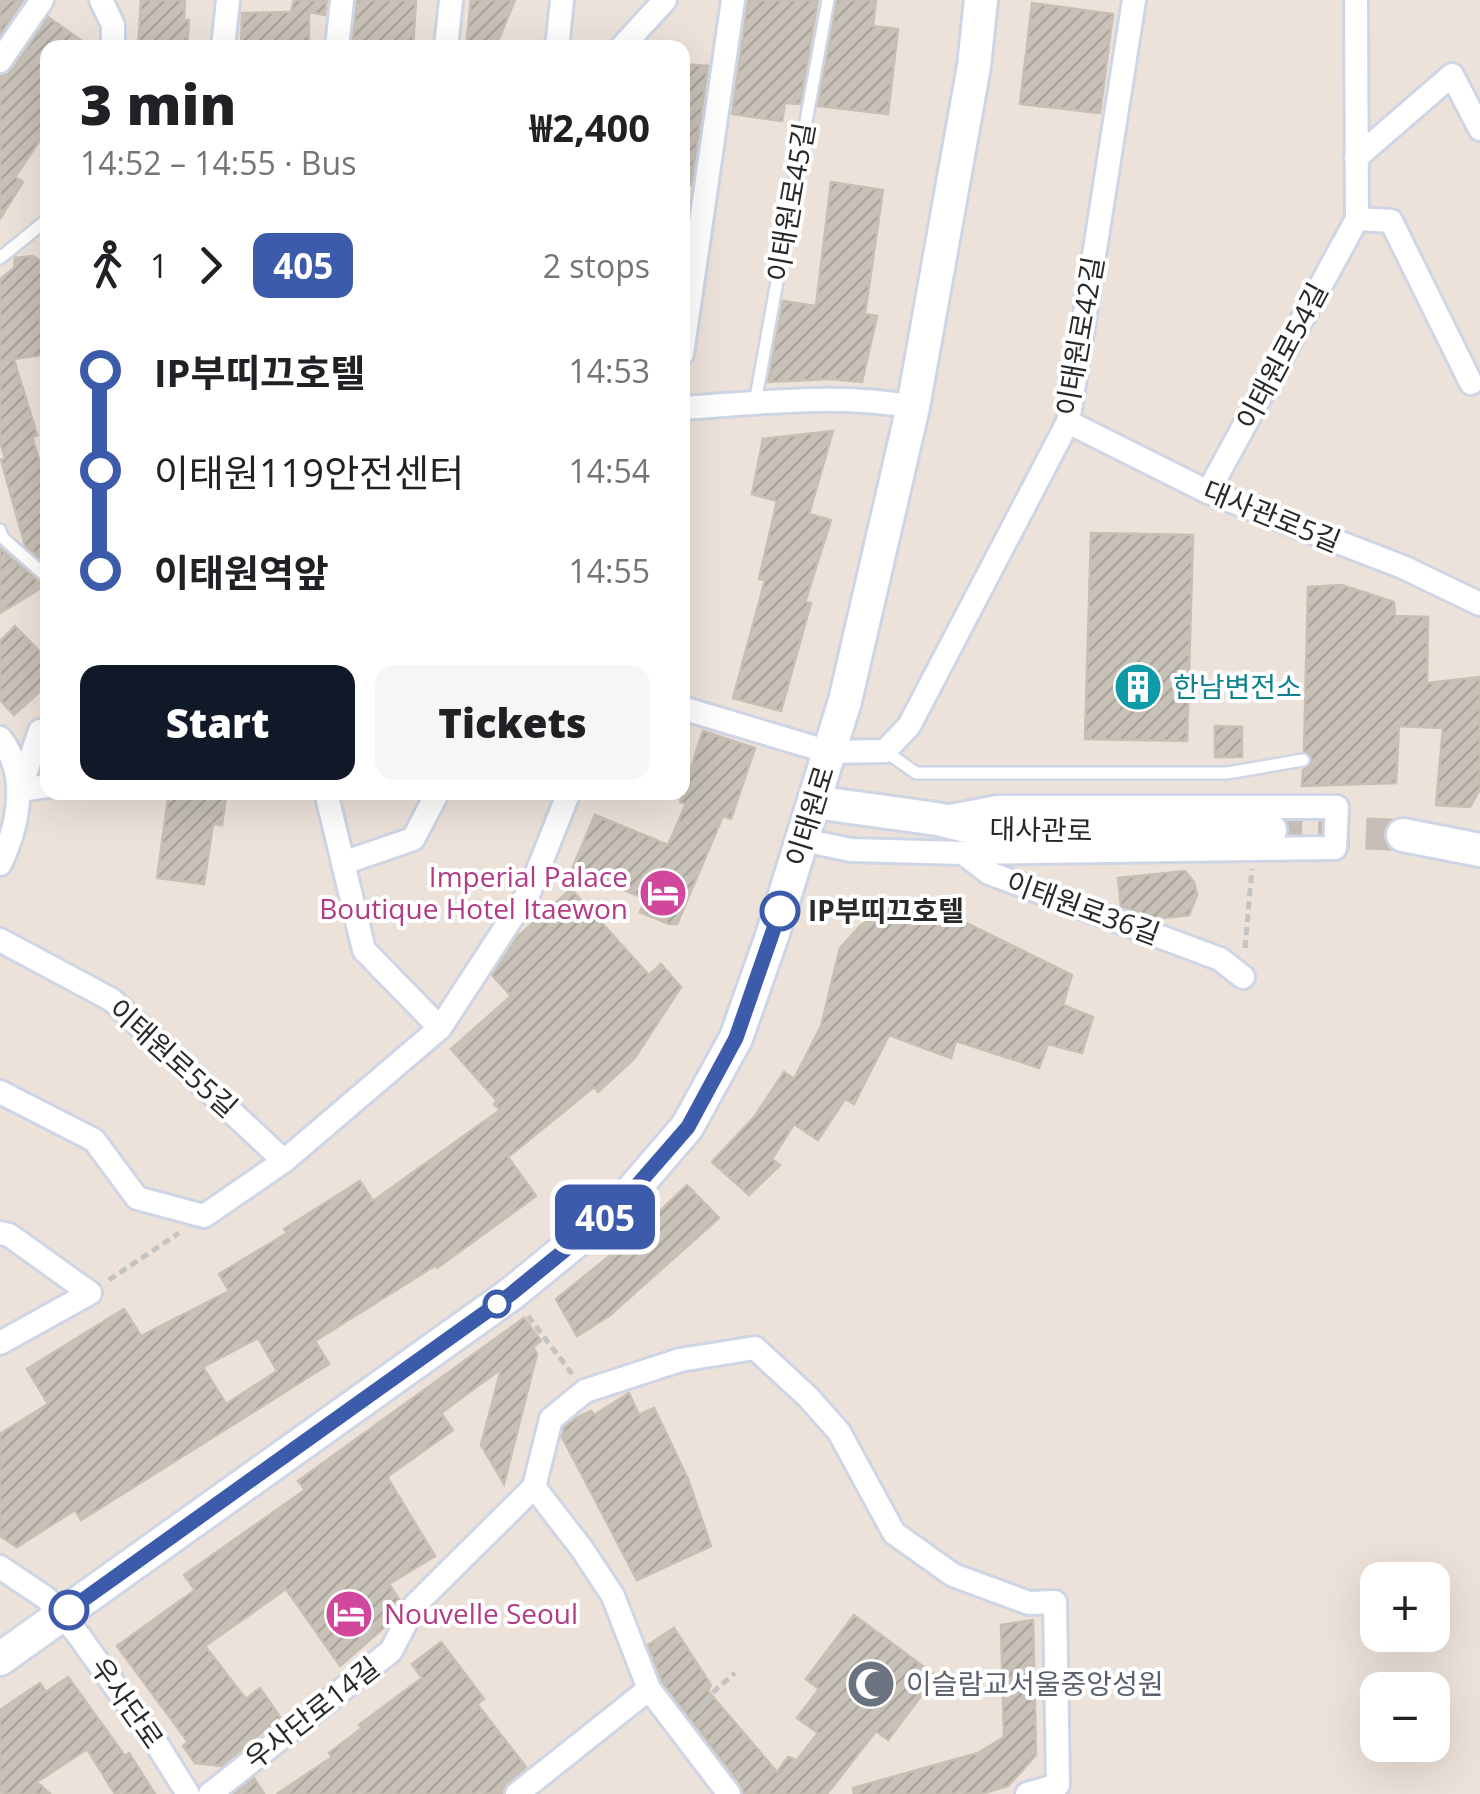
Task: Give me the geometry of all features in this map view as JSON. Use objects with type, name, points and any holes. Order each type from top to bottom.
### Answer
[{"type":"main road","name":"이태원로","points":[[0,1659],[511,1294],[620,1205],[688,1127],[736,1038],[802,840],[854,666],[913,407],[974,66],[981,0]]},
{"type":"main road","name":"대사관로","points":[[814,802],[937,819],[991,832],[1262,841]]},
{"type":"main road","points":[[1403,835],[1480,850]]},
{"type":"street","points":[[0,61],[42,0]]},
{"type":"street","points":[[100,0],[113,24],[113,40]]},
{"type":"street","points":[[224,40],[228,0]]},
{"type":"street","points":[[339,40],[342,0]]},
{"type":"street","points":[[447,40],[451,0]]},
{"type":"street","points":[[558,40],[562,0]]},
{"type":"street","points":[[628,40],[665,0]]},
{"type":"street","points":[[690,273],[733,0]]},
{"type":"street","name":"이태원로42길","points":[[885,751],[909,726],[1068,422],[1134,0]]},
{"type":"street","name":"이태원로54길","points":[[1208,492],[1357,219],[1356,0]]},
{"type":"street","points":[[1356,158],[1452,74],[1480,129]]},
{"type":"street","points":[[1357,219],[1391,221],[1471,383]]},
{"type":"street","points":[[690,407],[884,402],[913,407]]},
{"type":"street","name":"대사관로5길","points":[[1068,422],[1208,492],[1403,567],[1480,604]]},
{"type":"street","name":"이태원로","points":[[690,710],[829,752]]},
{"type":"street","points":[[0,864],[40,732]]},
{"type":"street","points":[[0,738],[16,766],[20,790]]},
{"type":"street","points":[[829,752],[885,751]]},
{"type":"street","points":[[20,790],[40,787]]},
{"type":"street","points":[[328,800],[364,950],[440,1028]]},
{"type":"street","points":[[343,863],[413,838],[434,800]]},
{"type":"street","points":[[0,1092],[94,1140],[137,1198],[204,1216],[284,1161],[440,1028],[530,890],[566,800]]},
{"type":"street","points":[[802,840],[851,850],[963,853],[1262,841],[1335,848],[1338,806],[997,808],[937,819]]},
{"type":"street","name":"이태원로36길","points":[[963,853],[988,873],[1220,959],[1242,977]]},
{"type":"street","name":"이태원로55길","points":[[0,940],[112,1000],[284,1161]]},
{"type":"street","points":[[0,1233],[9,1235],[90,1293],[0,1343]]},
{"type":"street","points":[[729,1794],[649,1690],[612,1596],[534,1486],[551,1418],[585,1391],[680,1360],[755,1348],[808,1396],[839,1432],[894,1533],[952,1575],[1029,1603],[1055,1602],[1058,1785],[1027,1794]]},
{"type":"street","name":"우사단로14길","points":[[210,1794],[392,1651],[415,1605],[534,1486]]},
{"type":"street","name":"우사단로","points":[[0,1567],[46,1598],[62,1615],[158,1746],[188,1794]]},
{"type":"street","points":[[517,1794],[649,1690]]},
{"type":"lane","name":"이태원로45길","points":[[756,403],[828,0]]},
{"type":"lane","points":[[0,258],[40,225]]},
{"type":"lane","points":[[0,530],[2,537],[40,571]]},
{"type":"lane","points":[[885,751],[916,774],[1227,773],[1303,760]]},
{"type":"path","points":[[1242,977],[1262,841]]},
{"type":"path","points":[[90,1293],[204,1216]]},
{"type":"path","points":[[523,1310],[585,1391]]},
{"type":"path","points":[[684,1738],[711,1694],[735,1673]]},
{"type":"building","points":[[0,0],[23,0],[0,35]]},
{"type":"building","points":[[141,0],[185,0],[188,40],[138,40]]},
{"type":"building","points":[[294,0],[327,0],[325,15],[309,12],[309,40],[241,40],[242,13],[291,12]]},
{"type":"building","points":[[357,0],[416,0],[414,40],[353,40]]},
{"type":"building","points":[[471,0],[515,0],[498,40],[467,40]]},
{"type":"building","points":[[748,0],[818,0],[800,104],[785,103],[782,121],[732,114]]},
{"type":"building","points":[[837,0],[876,0],[873,26],[898,29],[888,114],[818,106]]},
{"type":"building","points":[[1032,3],[1113,14],[1100,113],[1020,104]]},
{"type":"building","points":[[48,17],[81,40],[40,40],[40,140],[15,177],[23,182],[0,219],[0,76],[12,70]]},
{"type":"building","points":[[690,65],[708,66],[690,185]]},
{"type":"building","points":[[831,182],[883,190],[865,314],[877,316],[862,382],[768,382],[783,301],[816,306]]},
{"type":"building","points":[[33,256],[40,261],[40,355],[14,359],[37,435],[32,437],[40,463],[40,558],[25,545],[1,460],[5,458],[0,442],[0,279],[14,268],[15,258]]},
{"type":"building","points":[[833,431],[809,514],[831,520],[805,602],[811,603],[781,711],[733,698],[765,580],[759,579],[777,501],[752,494],[763,439]]},
{"type":"building","name":"한남변전소","points":[[1091,533],[1193,535],[1187,741],[1085,739]]},
{"type":"building","points":[[0,548],[40,583],[40,588],[0,613]]},
{"type":"building","points":[[1342,585],[1394,602],[1395,616],[1428,617],[1427,683],[1480,677],[1480,789],[1470,807],[1436,805],[1443,728],[1399,726],[1396,783],[1302,786],[1303,770],[1312,759],[1304,751],[1308,587]]},
{"type":"building","points":[[15,626],[40,652],[40,691],[14,715],[0,700],[0,641]]},
{"type":"building","points":[[1215,726],[1242,727],[1242,757],[1215,757]]},
{"type":"building","points":[[703,731],[755,748],[731,819],[723,816],[677,924],[669,924],[640,912],[646,899],[572,869],[595,815],[668,845],[686,804],[681,800],[690,800],[690,771]]},
{"type":"building","points":[[168,800],[225,800],[222,825],[213,824],[204,884],[157,878]]},
{"type":"building","points":[[1185,871],[1194,882],[1197,895],[1189,915],[1154,919],[1121,906],[1118,878]]},
{"type":"building","points":[[571,889],[649,975],[661,964],[681,987],[634,1059],[598,1092],[594,1087],[508,1157],[536,1196],[437,1268],[436,1265],[315,1341],[329,1364],[81,1520],[75,1510],[17,1547],[0,1536],[0,1434],[48,1404],[27,1369],[124,1309],[141,1336],[229,1291],[219,1274],[287,1233],[284,1229],[360,1181],[373,1201],[500,1110],[494,1104],[497,1101],[451,1049],[511,996],[492,975],[517,937]],"holes":[[[258,1338],[277,1371],[226,1404],[203,1367]]]},
{"type":"building","points":[[922,901],[1072,975],[1063,1005],[1093,1017],[1082,1053],[1048,1044],[1039,1068],[956,1041],[951,1058],[889,1035],[854,1104],[845,1099],[818,1140],[794,1124],[772,1159],[780,1165],[749,1195],[712,1162],[755,1116],[784,1072],[794,1079],[821,1026],[840,948],[860,926],[881,912]]},
{"type":"building","points":[[687,1185],[719,1218],[609,1316],[577,1336],[556,1299],[632,1238]]},
{"type":"building","points":[[524,1318],[541,1341],[533,1347],[537,1354],[504,1484],[481,1445],[501,1369],[441,1413],[453,1430],[387,1477],[435,1556],[389,1584],[400,1601],[386,1626],[340,1666],[286,1589],[205,1646],[246,1699],[260,1688],[280,1717],[222,1766],[195,1763],[183,1746],[188,1742],[117,1646],[195,1590],[184,1575],[305,1490],[298,1481]]},
{"type":"building","points":[[629,1393],[639,1415],[654,1408],[688,1479],[711,1546],[637,1580],[562,1437],[564,1427],[576,1418],[591,1411],[594,1415]]},
{"type":"building","points":[[854,1615],[936,1676],[888,1740],[876,1731],[827,1794],[744,1794],[662,1682],[648,1645],[674,1628],[711,1685],[708,1691],[777,1772],[788,1757],[797,1760],[818,1733],[797,1718],[819,1689],[806,1679]]},
{"type":"building","points":[[1033,1620],[1036,1755],[1008,1786],[981,1794],[854,1794],[853,1788],[978,1753],[1004,1737],[1001,1625]]},
{"type":"building","points":[[441,1642],[484,1699],[477,1704],[526,1767],[507,1783],[502,1794],[277,1794],[332,1757],[329,1753],[362,1728],[359,1725],[422,1678],[412,1664]]},
{"type":"building","points":[[68,1677],[125,1756],[129,1753],[155,1794],[115,1794],[87,1749],[37,1782],[50,1794],[0,1794],[0,1710],[40,1683],[46,1692]]},
{"type":"building","points":[[254,1778],[264,1794],[234,1794]]},
{"type":"tunnel","points":[[1270,830],[1403,835]]},
{"type":"bus line","name":"405","points":[[69,1610],[511,1294],[620,1205],[688,1127],[736,1038],[780,911]]},
{"type":"place","name":"한남변전소","points":[[1138,687]]},
{"type":"place","name":"Imperial Palace Boutique Hotel Itaewon","points":[[663,893]]},
{"type":"place","name":"IP부띠끄호텔","points":[[780,911]]},
{"type":"place","name":"Nouvelle Seoul","points":[[349,1614]]},
{"type":"place","name":"이슬람교서울중앙성원","points":[[871,1684]]}]
